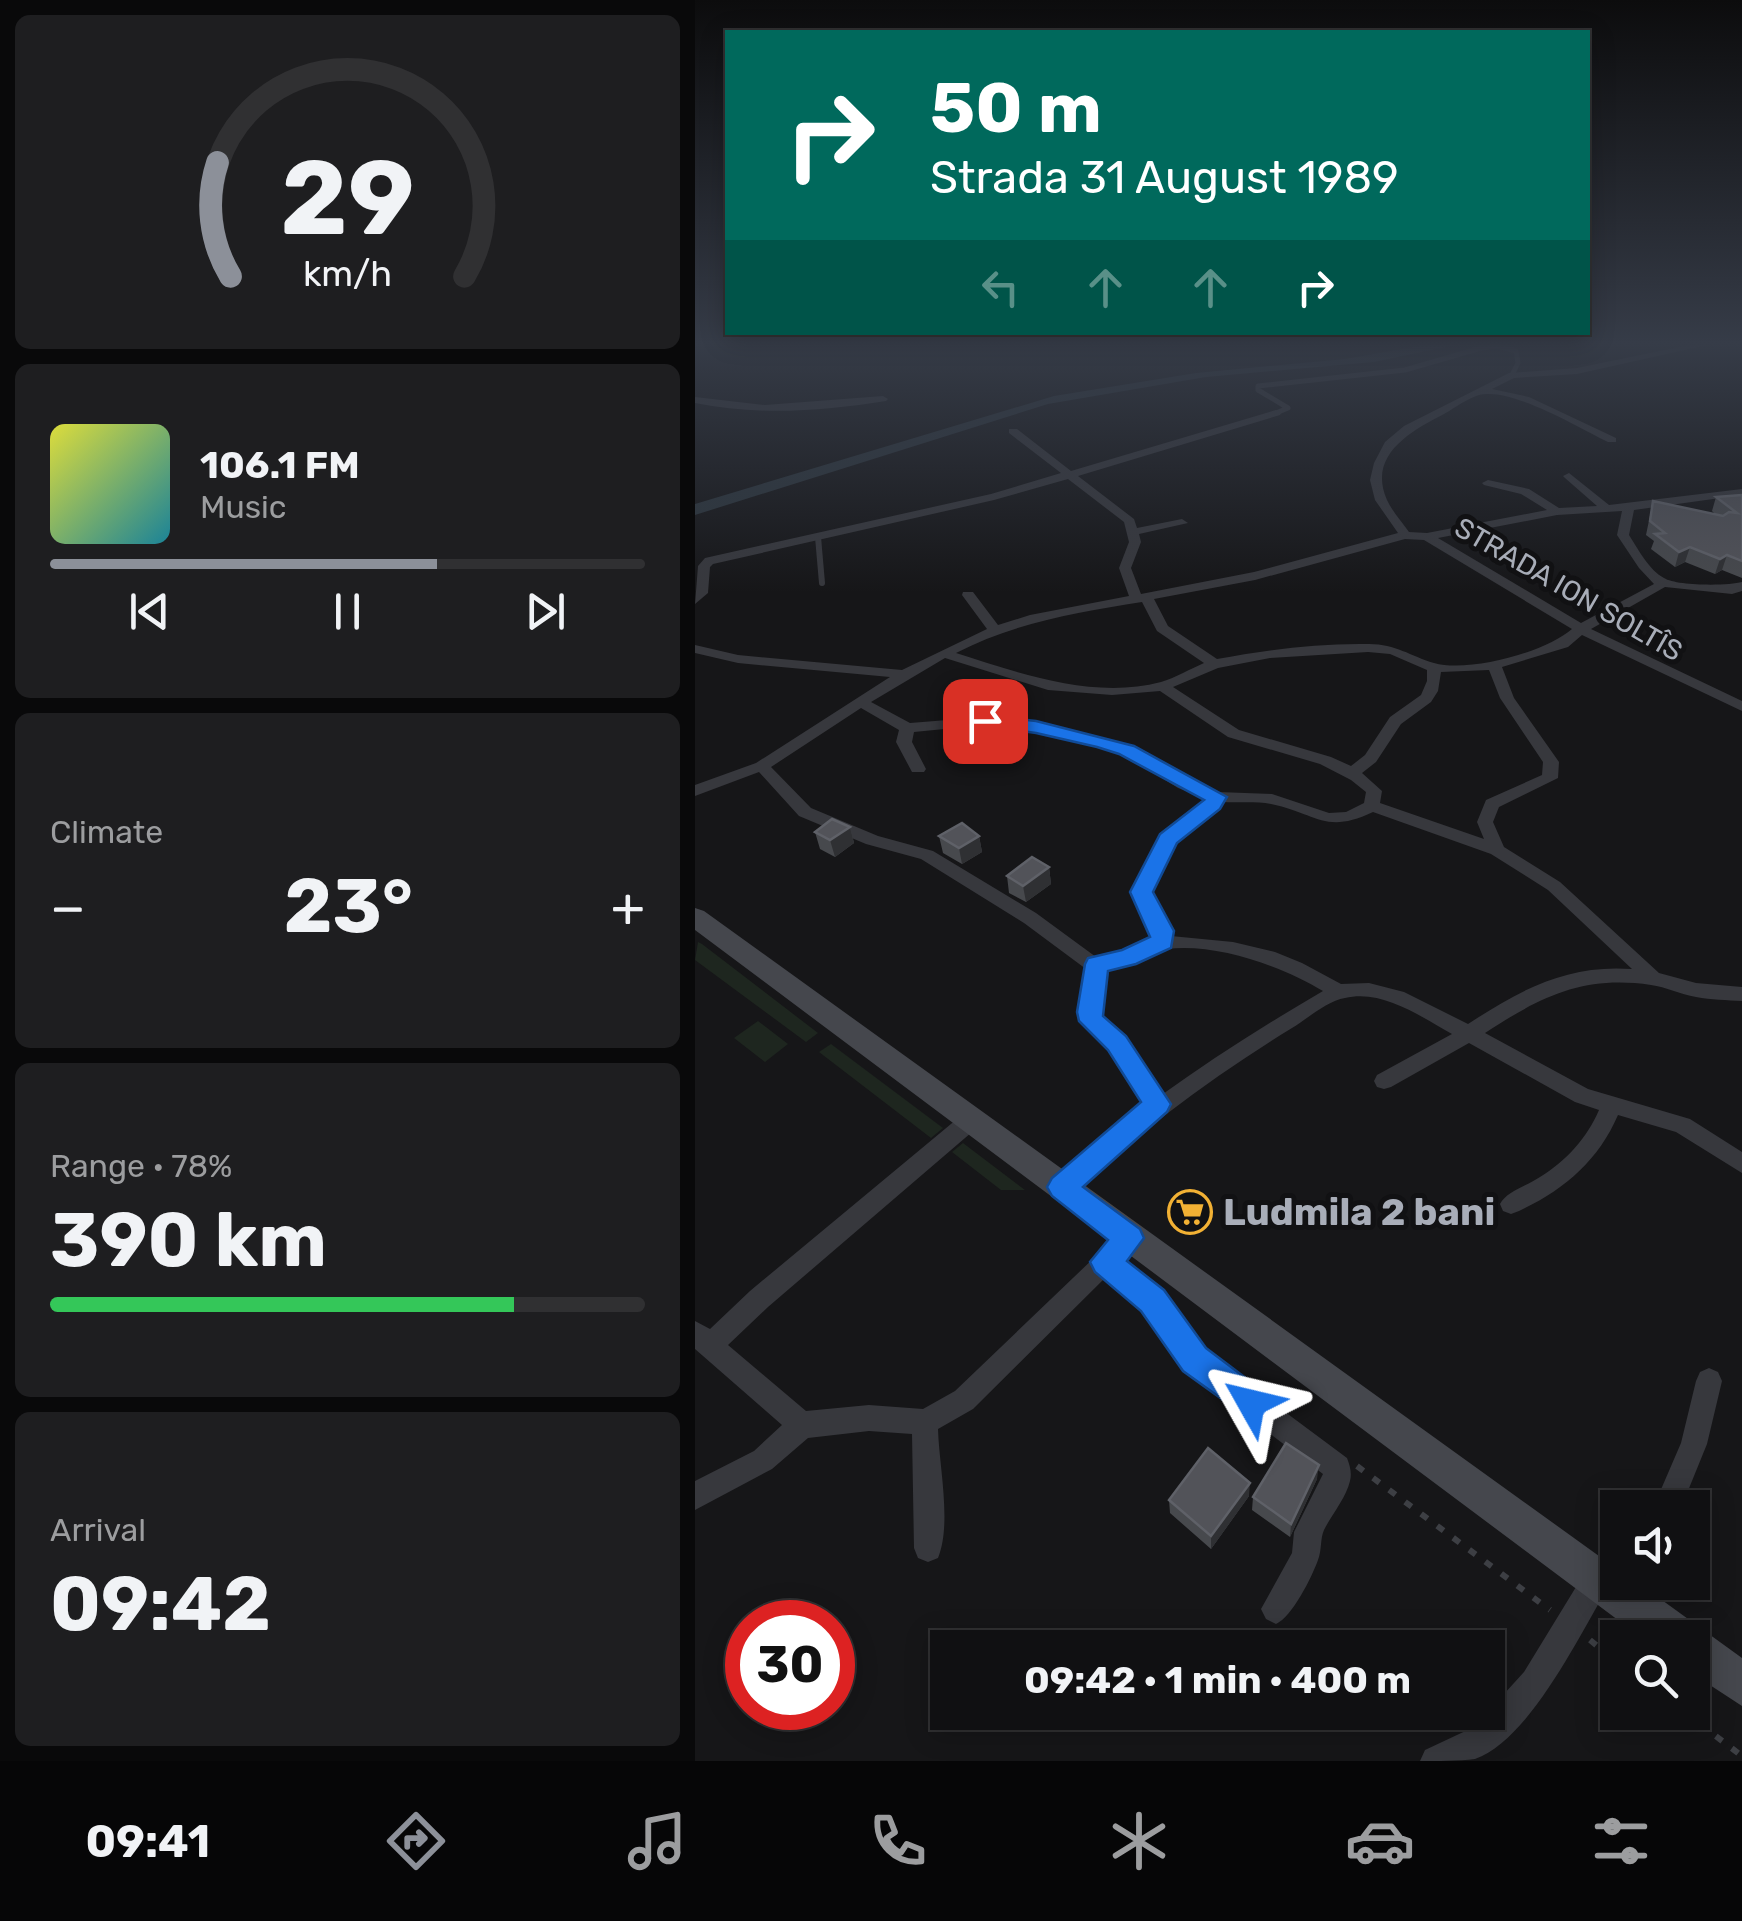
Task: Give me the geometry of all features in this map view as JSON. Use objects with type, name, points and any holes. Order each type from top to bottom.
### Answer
[{"type":"main road","points":[[695,918],[1062,1187],[1117,1250],[1598,1579]]},
{"type":"main road","points":[[1638,1600],[1659,1620]]},
{"type":"main road","points":[[1710,1660],[1742,1684]]},
{"type":"street","points":[[695,600],[702,593],[704,566],[709,561],[994,498],[1230,427]]},
{"type":"street","points":[[1405,535],[1381,500],[1376,480],[1379,463],[1390,442],[1411,427]]},
{"type":"street","points":[[1585,427],[1612,440]]},
{"type":"street","points":[[1013,432],[1130,522],[1135,542],[1125,568],[1142,598],[1162,628],[1214,664]]},
{"type":"street","points":[[1569,476],[1606,508]]},
{"type":"street","points":[[1488,484],[1525,491],[1557,512]]},
{"type":"street","points":[[695,791],[762,766],[904,674],[995,630],[1030,619],[1255,576],[1405,535],[1427,537],[1557,512],[1653,508],[1742,492]]},
{"type":"street","points":[[1629,507],[1623,536],[1643,565],[1661,582],[1737,588],[1742,604]]},
{"type":"street","points":[[1133,532],[1183,524]]},
{"type":"street","name":"STRADA ION SOLTÎS","points":[[1427,537],[1638,661],[1742,707]]},
{"type":"street","points":[[945,654],[1069,689],[1163,686],[1214,664],[1270,654],[1368,648],[1393,650],[1435,668],[1494,665],[1563,644],[1582,628],[1654,591],[1661,582]]},
{"type":"street","points":[[968,595],[995,630]]},
{"type":"street","points":[[695,649],[738,659],[904,674]]},
{"type":"street","points":[[1494,665],[1507,698],[1551,762],[1549,778],[1492,804],[1485,822],[1497,850]]},
{"type":"street","points":[[1353,772],[1371,760],[1389,727],[1423,703],[1435,685],[1435,668]]},
{"type":"street","points":[[1163,686],[1241,737],[1303,750],[1353,772],[1374,791],[1372,806]]},
{"type":"street","points":[[860,702],[907,728],[985,721],[1073,735],[1127,750],[1184,784],[1216,797],[1272,800],[1327,818],[1349,816],[1372,806],[1497,850],[1554,886],[1653,978]]},
{"type":"street","points":[[907,728],[904,742],[918,769]]},
{"type":"street","points":[[762,766],[805,812],[873,840],[927,855],[1031,918],[1072,952],[1097,964],[1128,958],[1163,942],[1238,946],[1292,966],[1338,990],[1391,993],[1582,1096],[1682,1125],[1742,1164]]},
{"type":"street","points":[[1163,942],[1162,931],[1141,892],[1168,839],[1213,804],[1216,797]]},
{"type":"street","points":[[1384,1080],[1551,986],[1605,974],[1742,994]]},
{"type":"street","points":[[1062,1187],[1157,1104],[1207,1068],[1338,990]]},
{"type":"street","points":[[1511,1204],[1557,1180],[1591,1148],[1612,1104]]},
{"type":"street","points":[[802,1425],[703,1339],[759,1299],[971,1120]]},
{"type":"street","points":[[695,1496],[763,1460],[802,1425],[869,1418],[925,1422],[964,1400],[1117,1250],[1194,1360],[1337,1468],[1337,1480],[1308,1532],[1306,1556],[1275,1609]]},
{"type":"street","points":[[1674,1490],[1693,1444],[1709,1381]]},
{"type":"street","points":[[925,1422],[925,1472],[933,1502],[928,1548]]},
{"type":"street","points":[[1436,1761],[1485,1738],[1535,1683],[1598,1579]]},
{"type":"lane","points":[[818,537],[822,582]]},
{"type":"lane","points":[[1097,964],[1089,1012],[1092,1021],[1117,1043],[1157,1104]]},
{"type":"path","points":[[1708,1730],[1742,1756]]},
{"type":"shaded area","points":[[950,427],[974,427],[695,515],[695,504]]},
{"type":"shaded area","points":[[698,942],[818,1033],[806,1042],[695,960]]},
{"type":"shaded area","points":[[758,1021],[788,1044],[765,1062],[734,1038]]},
{"type":"shaded area","points":[[831,1044],[943,1128],[931,1138],[819,1052]]},
{"type":"shaded area","points":[[963,1143],[1025,1190],[1001,1190],[952,1152]]},
{"type":"building","points":[[1742,495],[1742,561],[1727,555],[1720,559],[1690,547],[1679,552],[1655,534],[1665,533],[1650,521],[1653,501],[1723,516],[1737,513],[1716,497]]},
{"type":"building","points":[[832,819],[850,827],[830,840],[815,832]]},
{"type":"building","points":[[962,823],[979,836],[959,848],[939,836]]},
{"type":"building","points":[[1032,857],[1049,867],[1023,886],[1007,876]]},
{"type":"building","points":[[1286,1443],[1319,1465],[1291,1524],[1253,1497]]},
{"type":"building","points":[[1208,1448],[1250,1483],[1211,1536],[1169,1500]]},
{"type":"place","name":"Ludmila 2 bani","points":[[1190,1212]]},
{"type":"route","points":[[985,721],[1036,727],[1103,742],[1127,750],[1184,784],[1216,797],[1213,804],[1168,839],[1141,892],[1162,931],[1163,942],[1128,958],[1097,964],[1089,1012],[1092,1021],[1117,1043],[1157,1104],[1062,1187],[1129,1238],[1106,1262],[1153,1301],[1194,1360],[1251,1403]]}]
